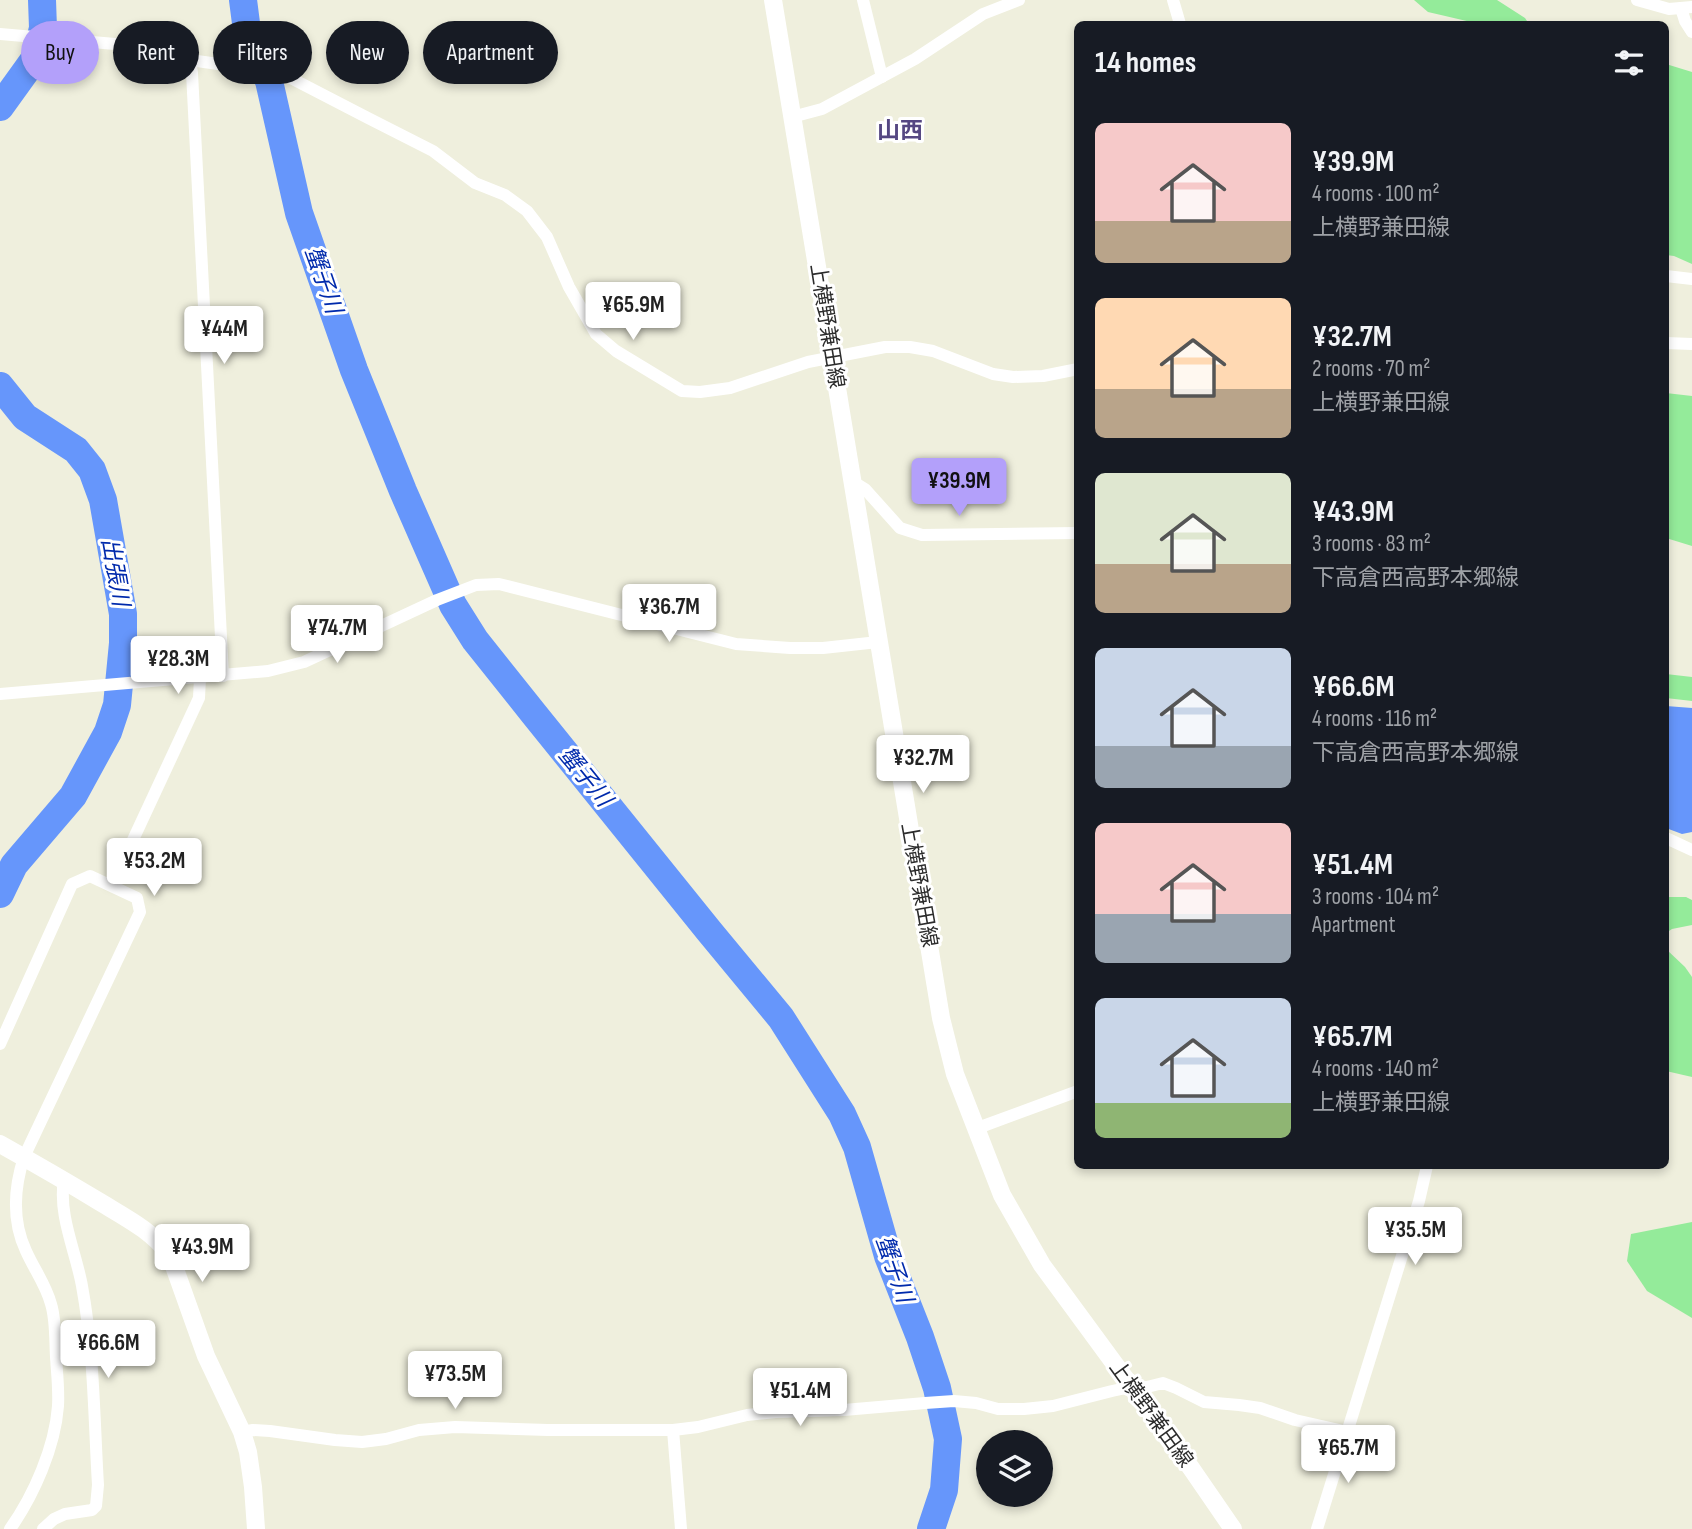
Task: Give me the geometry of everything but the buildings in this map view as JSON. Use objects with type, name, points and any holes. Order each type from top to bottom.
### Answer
[{"type":"main road","name":"上横野兼田線","points":[[773,0],[941,1018],[955,1074],[1002,1195],[1042,1265],[1233,1529]]},
{"type":"main road","points":[[0,1144],[146,1230],[170,1255],[206,1356],[242,1432],[248,1452],[256,1529]]},
{"type":"street","points":[[863,0],[881,77]]},
{"type":"street","points":[[792,117],[822,109],[915,60],[983,15],[1019,0]]},
{"type":"street","points":[[1173,0],[1179,21]]},
{"type":"street","points":[[1637,0],[1669,9],[1687,8],[1685,21],[1692,32]]},
{"type":"street","points":[[0,34],[113,44]]},
{"type":"street","points":[[199,61],[281,73],[433,152],[475,183],[505,195],[527,211],[547,237],[569,287],[596,334],[616,351],[682,391],[700,392],[730,388],[808,362],[885,347],[933,351],[993,374],[1013,377],[1043,376],[1074,370]]},
{"type":"street","points":[[193,84],[223,676]]},
{"type":"street","points":[[1669,276],[1692,279]]},
{"type":"street","points":[[1669,343],[1692,344]]},
{"type":"street","points":[[852,481],[865,489],[900,528],[922,535],[1074,533]]},
{"type":"street","points":[[0,694],[268,671],[304,662],[436,600],[476,585],[499,584],[736,644],[823,648],[878,642]]},
{"type":"street","points":[[112,885],[199,698],[200,678]]},
{"type":"street","points":[[1669,839],[1692,850]]},
{"type":"street","points":[[0,1044],[72,884],[90,876],[137,898],[140,912],[18,1174],[16,1220],[24,1249],[43,1282],[52,1305],[58,1406],[39,1478],[10,1529]]},
{"type":"street","points":[[975,1129],[1074,1092]]},
{"type":"street","points":[[1317,1529],[1419,1201],[1426,1169]]},
{"type":"street","points":[[43,1529],[65,1514],[92,1510],[96,1506],[98,1485],[89,1345],[82,1285],[64,1206],[65,1180]]},
{"type":"street","points":[[242,1432],[270,1431],[362,1442],[419,1430],[455,1427],[673,1430],[776,1412],[844,1410],[954,1401],[998,1409],[1024,1409],[1053,1406],[1131,1387],[1163,1383],[1203,1402],[1260,1408],[1295,1420],[1348,1432]]},
{"type":"street","points":[[673,1430],[681,1529]]},
{"type":"green space","points":[[1414,0],[1497,0],[1527,21],[1467,21],[1428,12]]},
{"type":"green space","points":[[1669,65],[1692,72],[1692,264],[1669,255]]},
{"type":"green space","points":[[1669,393],[1692,396],[1692,546],[1669,539]]},
{"type":"green space","points":[[1669,674],[1692,677],[1692,701],[1669,698]]},
{"type":"green space","points":[[1669,897],[1686,897],[1692,900],[1692,925],[1669,931]]},
{"type":"green space","points":[[1669,952],[1692,977],[1692,1077],[1669,1072]]},
{"type":"green space","points":[[1692,1222],[1692,1318],[1647,1291],[1627,1261],[1631,1234]]},
{"type":"water","points":[[1669,706],[1692,708],[1692,832],[1682,834],[1669,829]]},
{"type":"waterway","name":"出張川","points":[[0,107],[36,57],[43,28],[42,0]]},
{"type":"waterway","name":"蟹子川","points":[[243,0],[247,31],[269,81],[299,213],[354,370],[453,605],[475,640],[781,1018],[842,1114],[857,1147],[888,1256],[937,1388],[948,1439],[944,1490],[931,1529]]},
{"type":"waterway","name":"出張川","points":[[0,386],[25,417],[76,450],[92,470],[103,500],[123,614],[117,705],[108,732],[73,796],[14,865],[0,894]]},
{"type":"district","name":"山西","points":[[900,131]]}]
